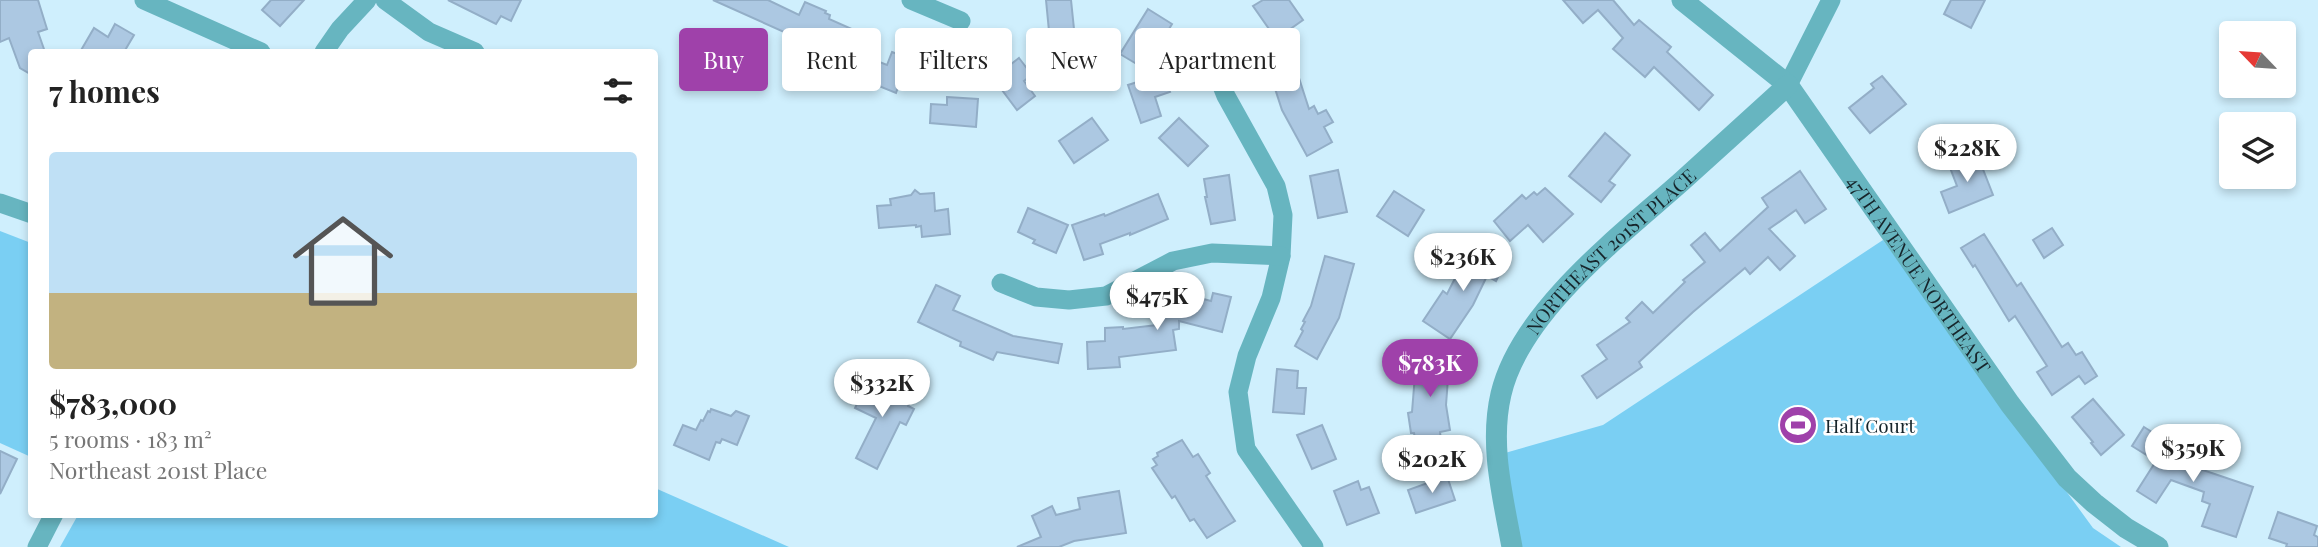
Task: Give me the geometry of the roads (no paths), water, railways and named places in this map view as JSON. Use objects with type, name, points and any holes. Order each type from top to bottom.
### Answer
[{"type":"street","points":[[144,0],[254,49]]},
{"type":"street","points":[[326,49],[340,29],[367,0]]},
{"type":"street","points":[[385,0],[429,32],[468,49]]},
{"type":"street","points":[[911,0],[961,22]]},
{"type":"street","name":"47TH AVENUE NORTHEAST","points":[[1682,0],[1788,85],[2010,404],[2067,478],[2126,528],[2158,547]]},
{"type":"street","name":"NORTHEAST 201ST PLACE","points":[[1513,547],[1495,439],[1501,393],[1514,356],[1555,300],[1596,258],[1788,85],[1831,0]]},
{"type":"street","points":[[1224,91],[1276,186],[1283,215],[1281,256],[1271,298],[1247,356],[1238,392],[1241,424],[1246,449],[1314,547]]},
{"type":"street","points":[[0,203],[28,213]]},
{"type":"street","points":[[1001,284],[1036,297],[1069,300],[1107,296],[1173,261],[1212,253],[1281,256]]},
{"type":"street","points":[[37,547],[52,518]]},
{"type":"place","name":"Half Court","points":[[1798,425]]}]
